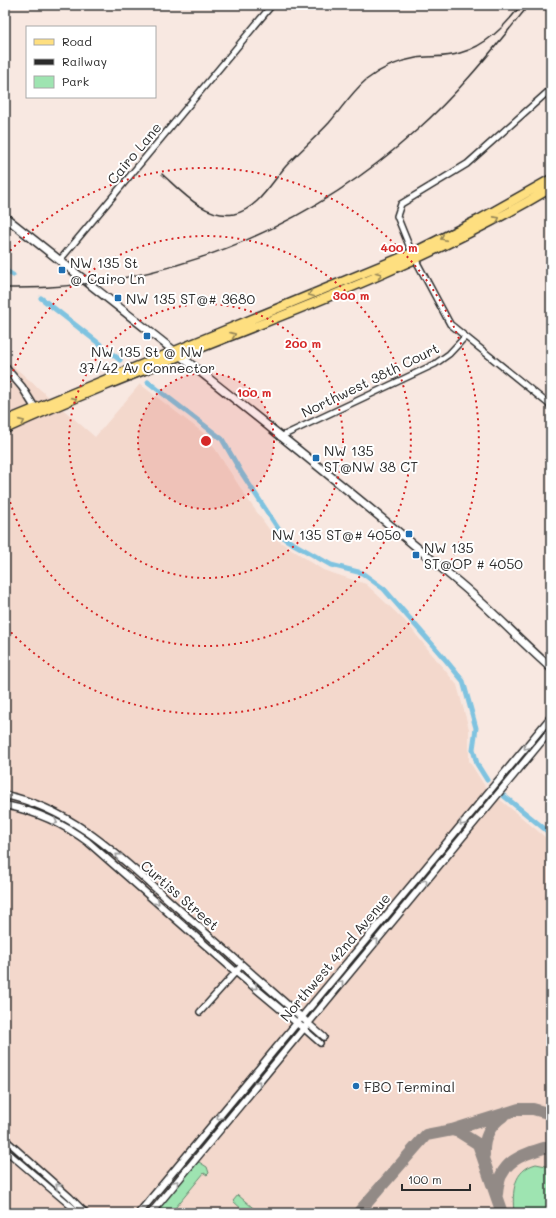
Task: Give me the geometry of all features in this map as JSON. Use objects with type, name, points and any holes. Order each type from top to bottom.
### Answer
[{"type":"main road","points":[[5,429],[36,411],[174,350],[414,256],[551,179]]},
{"type":"main road","points":[[5,421],[36,411],[181,356],[501,217],[551,188]]},
{"type":"main road","points":[[5,216],[174,350],[459,582],[520,641],[551,668]]},
{"type":"street","name":"Cairo Lane","points":[[60,260],[272,5]]},
{"type":"street","points":[[551,89],[467,164],[401,204],[396,216],[414,256],[450,324],[551,406]]},
{"type":"street","name":"Northwest 38th Court","points":[[280,437],[435,364],[449,354],[465,337]]},
{"type":"street","points":[[5,368],[22,387],[36,411]]},
{"type":"street","name":"Northwest 42nd Avenue","points":[[139,1213],[301,1016],[551,717]]},
{"type":"street","name":"Northwest 42nd Avenue","points":[[151,1213],[551,730]]},
{"type":"street","points":[[487,793],[494,799]]},
{"type":"street","name":"Curtiss Street","points":[[5,795],[38,805],[60,814],[94,835],[324,1037]]},
{"type":"street","name":"Curtiss Street","points":[[5,805],[35,813],[59,824],[88,842],[236,972],[320,1043]]},
{"type":"street","points":[[35,813],[38,805]]},
{"type":"street","points":[[393,906],[400,912]]},
{"type":"street","points":[[200,1012],[242,965]]},
{"type":"street","points":[[5,1139],[86,1213]]},
{"type":"street","points":[[10,1144],[5,1150],[78,1213]]},
{"type":"street","points":[[191,1150],[198,1156]]},
{"type":"shaded area","points":[[5,359],[95,437],[140,384],[206,435],[276,539],[323,570],[366,584],[405,621],[457,685],[469,729],[469,761],[486,788],[551,842],[551,1213],[5,1213]]},
{"type":"green space","points":[[197,1162],[207,1167],[209,1173],[207,1175],[204,1173],[171,1213],[155,1213]]},
{"type":"green space","points":[[536,1164],[551,1167],[551,1213],[514,1213],[513,1197],[518,1177],[528,1167]]},
{"type":"green space","points":[[238,1195],[259,1213],[246,1213],[233,1201]]},
{"type":"waterway","points":[[5,270],[13,275]]},
{"type":"waterway","points":[[41,298],[120,360]]},
{"type":"waterway","points":[[148,382],[222,439],[241,472],[285,539],[331,565],[362,573],[384,589],[444,658],[463,681],[476,728],[473,749],[477,764],[487,780]]},
{"type":"waterway","points":[[504,796],[551,834]]},
{"type":"taxiway","points":[[358,1213],[426,1135],[452,1130],[519,1109],[533,1109],[551,1114]]},
{"type":"taxiway","points":[[484,1155],[488,1133],[494,1124],[503,1116]]},
{"type":"taxiway","points":[[452,1130],[459,1132],[478,1144],[502,1213]]},
{"type":"taxiway","points":[[497,1194],[498,1183],[507,1166],[522,1156],[551,1146]]},
{"type":"railway","points":[[162,174],[185,195],[203,208],[223,214],[234,214],[243,211],[257,201],[286,166],[329,123],[351,95],[371,76],[383,69],[403,61],[416,58],[455,55],[478,46],[502,28],[521,5]]},
{"type":"railway","points":[[5,288],[62,286],[118,279],[173,266],[226,248],[277,226],[326,198],[373,166],[417,130],[462,86],[529,5]]},
{"type":"place","name":"NW 135 St @ Cairo Ln","points":[[62,270]]},
{"type":"place","name":"NW 135 ST@# 3680","points":[[118,298]]},
{"type":"place","name":"NW 135 St @ NW 37/42 Av Connector","points":[[147,336]]},
{"type":"place","name":"NW 135 ST@NW 38 CT","points":[[316,458]]},
{"type":"place","name":"NW 135 ST@# 4050","points":[[409,534]]},
{"type":"place","name":"NW 135 ST@OP # 4050","points":[[416,555]]},
{"type":"place","name":"FBO Terminal","points":[[356,1086]]}]
